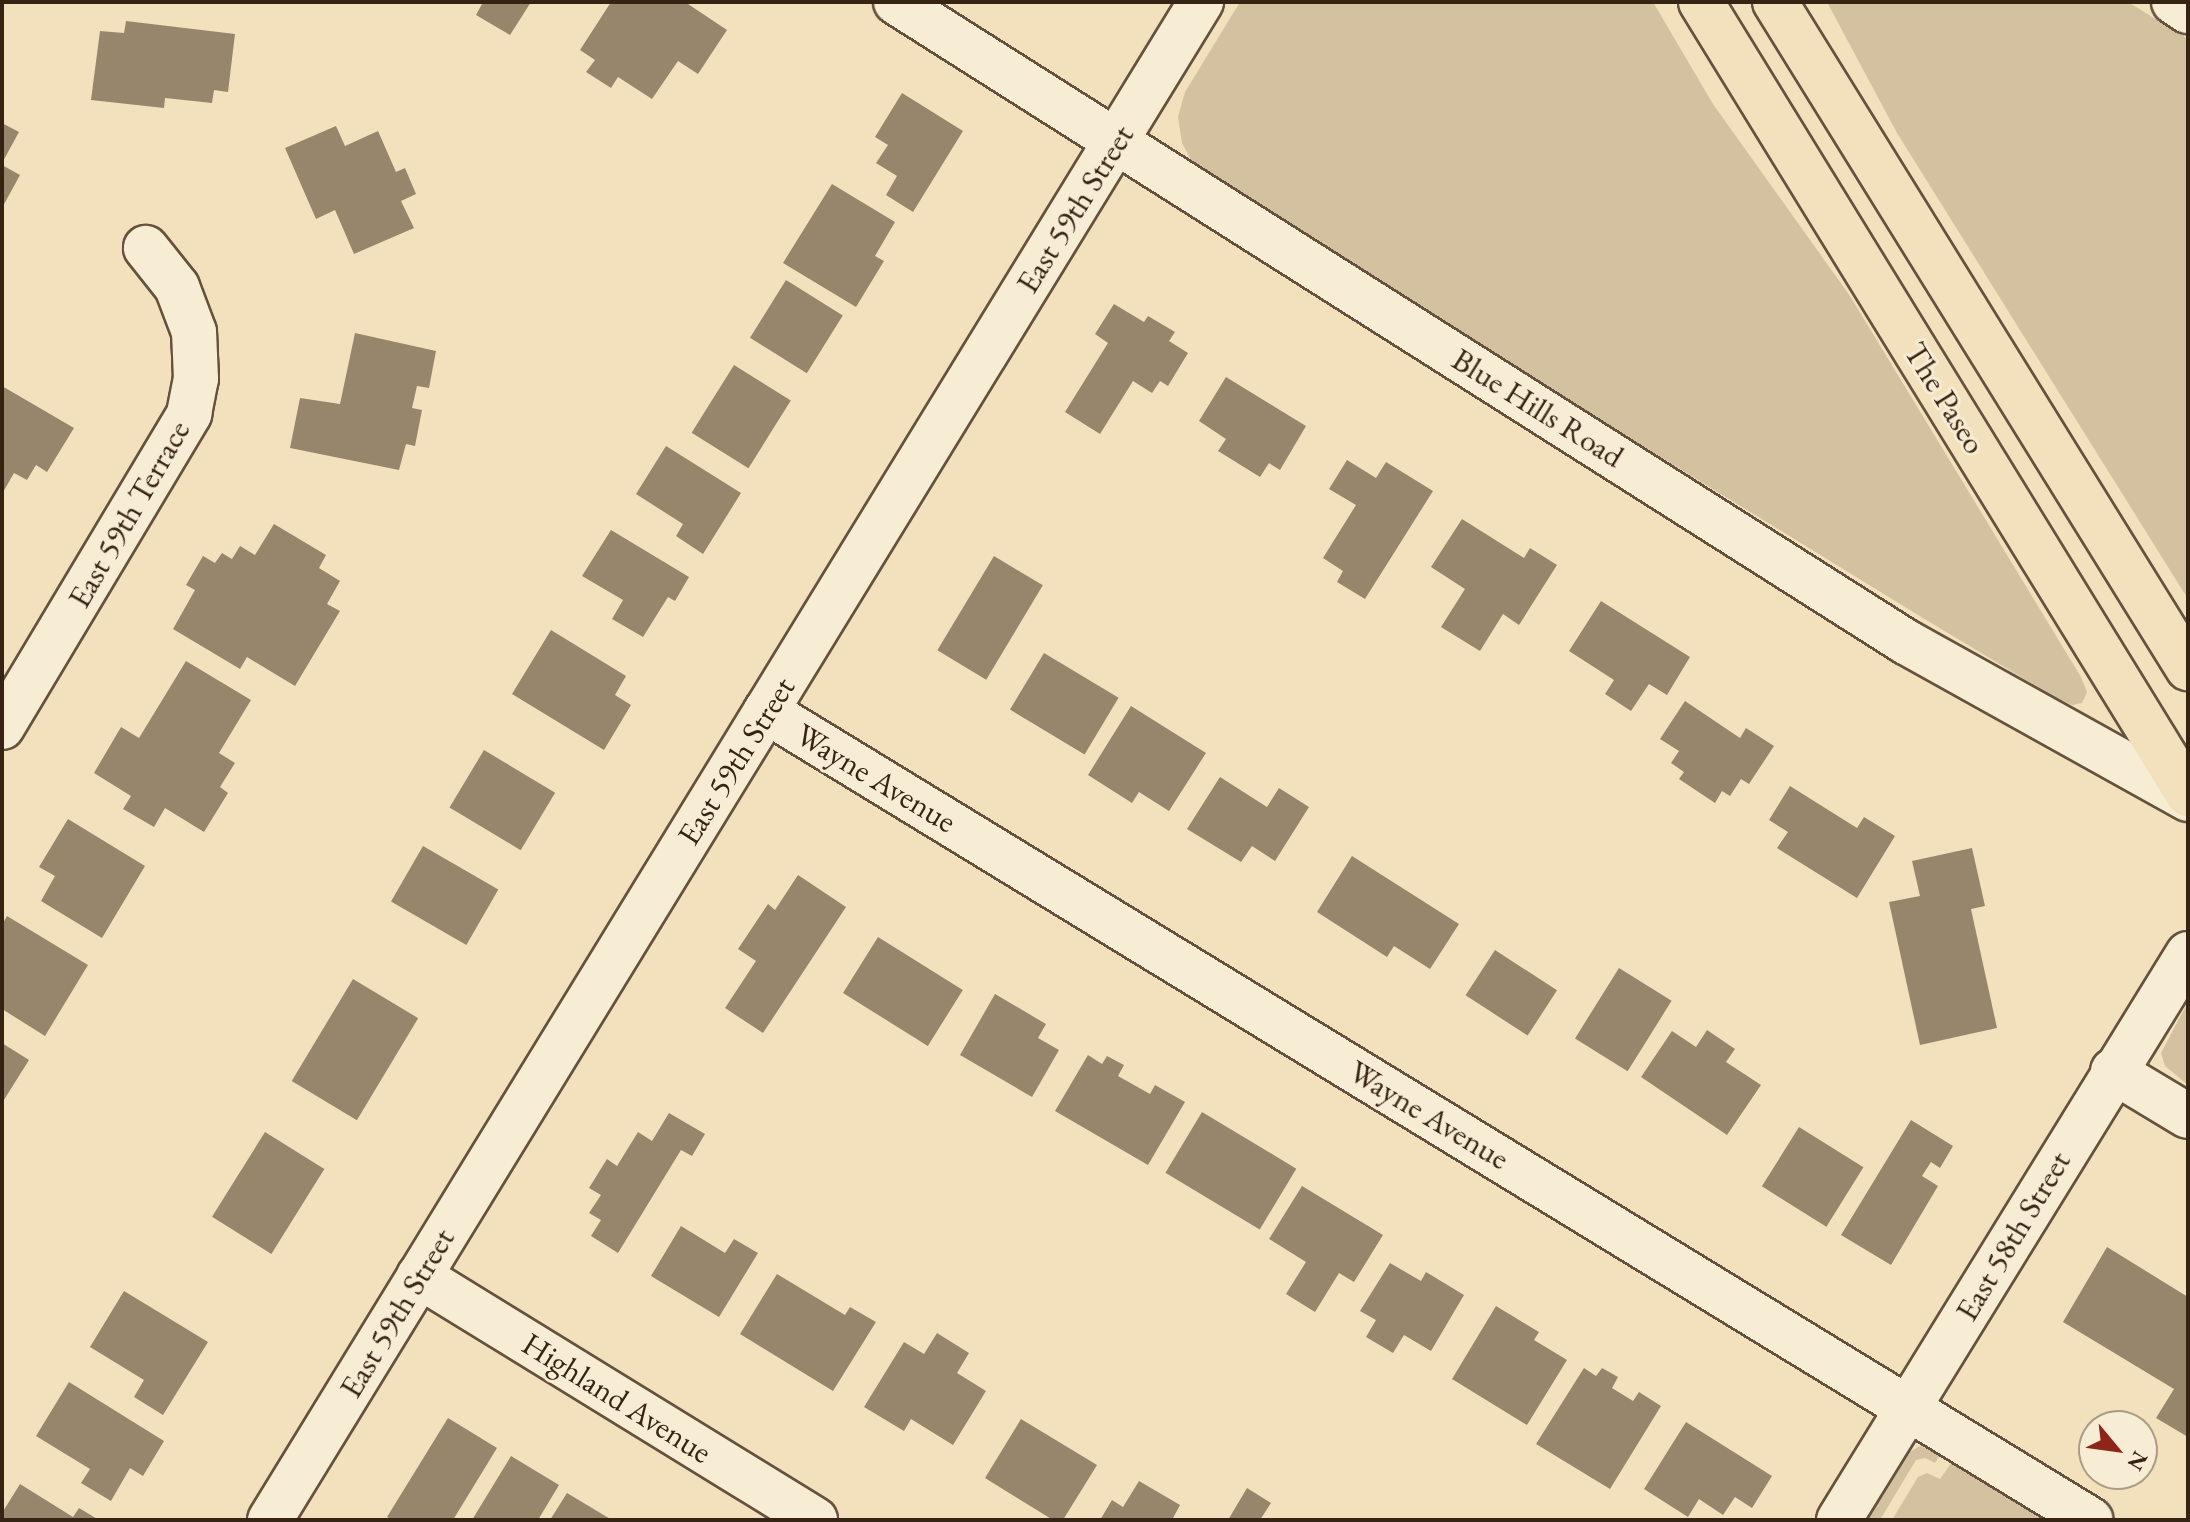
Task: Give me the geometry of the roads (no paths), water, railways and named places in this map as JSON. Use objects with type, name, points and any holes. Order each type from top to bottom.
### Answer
[{"type":"main road","name":"The Paseo","points":[[1701,2],[2188,797]]},
{"type":"main road","name":"The Paseo","points":[[1775,2],[2188,668]]},
{"type":"street","name":"Blue Hills Road","points":[[896,2],[1906,642],[2188,797]]},
{"type":"street","name":"East 59th Street","points":[[270,1520],[1201,2]]},
{"type":"street","points":[[2174,2],[2188,11]]},
{"type":"street","name":"East 59th Terrace","points":[[2,727],[189,414],[196,379],[194,332],[177,287],[146,248]]},
{"type":"street","name":"Wayne Avenue","points":[[766,711],[2091,1520]]},
{"type":"street","name":"East 58th Street","points":[[1839,1520],[2113,1071],[2188,954]]},
{"type":"street","points":[[2113,1071],[2188,1116]]},
{"type":"street","name":"Highland Avenue","points":[[419,1276],[815,1520]]}]
